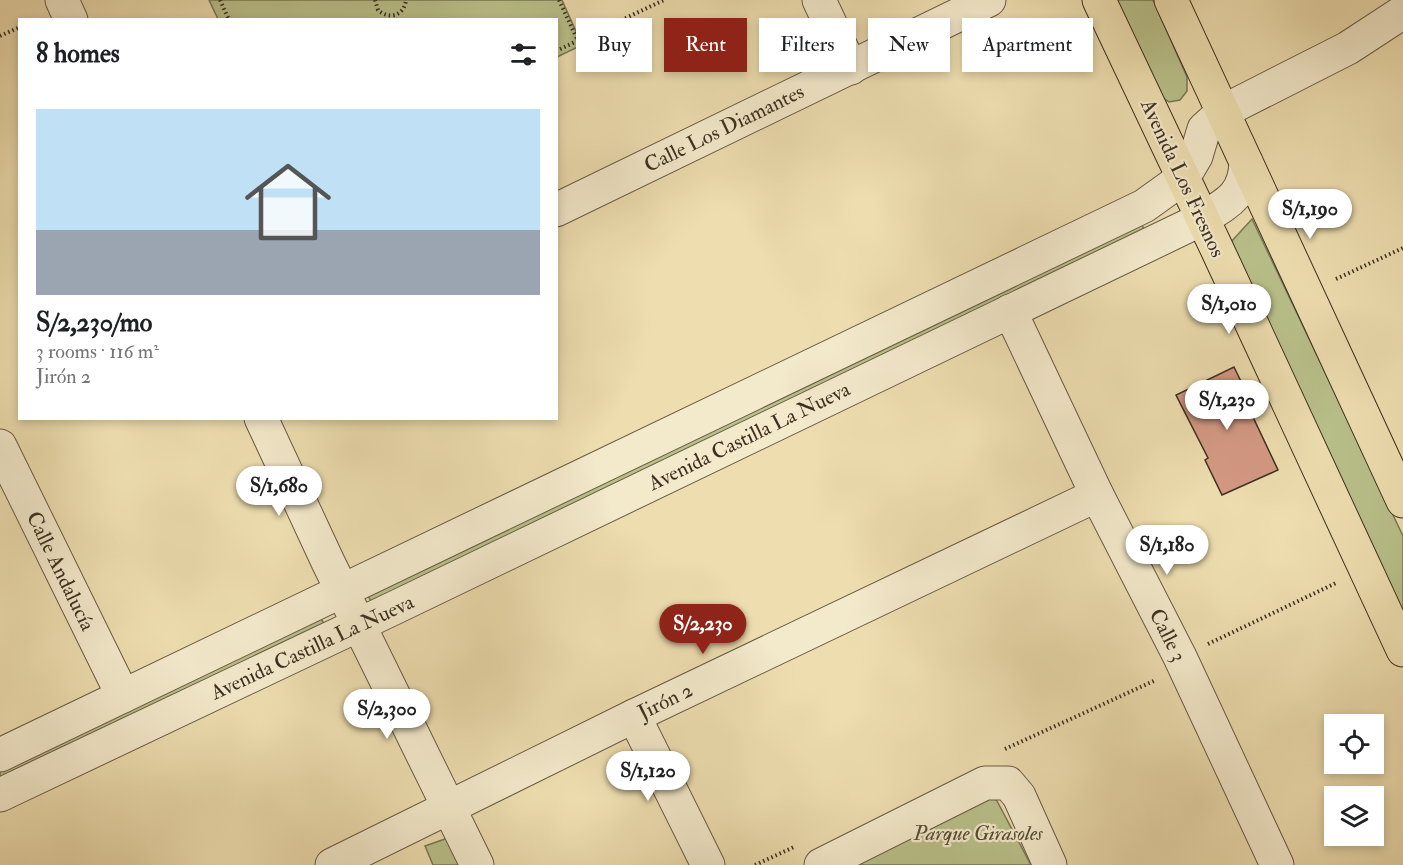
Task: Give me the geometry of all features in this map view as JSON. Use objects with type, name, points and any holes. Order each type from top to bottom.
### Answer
[{"type":"main road","name":"Avenida Los Fresnos","points":[[1099,0],[1403,650]]},
{"type":"main road","points":[[1171,0],[1403,501]]},
{"type":"street","points":[[62,0],[70,18]]},
{"type":"street","points":[[819,0],[827,18]]},
{"type":"street","name":"Calle Los Diamantes","points":[[856,65],[989,0]]},
{"type":"street","name":"Avenida Castilla La Nueva","points":[[0,755],[1144,206],[1183,178],[1196,156],[1204,129],[1224,111],[1348,48],[1403,12]]},
{"type":"street","name":"Calle Los Diamantes","points":[[558,209],[842,72]]},
{"type":"street","name":"Avenida Castilla La Nueva","points":[[0,795],[1202,219],[1224,206],[1236,194],[1246,178],[1246,162]]},
{"type":"street","name":"Calle 3","points":[[1010,310],[1097,495],[1180,657],[1276,865]]},
{"type":"street","points":[[262,420],[343,592],[477,865]]},
{"type":"street","name":"Calle Andalucía","points":[[4,464],[123,696]]},
{"type":"street","name":"Jirón 2","points":[[333,865],[634,716],[1097,495]]},
{"type":"street","points":[[634,716],[708,865]]},
{"type":"street","points":[[821,865],[985,783],[1008,783],[1019,796],[1050,865]]},
{"type":"path","points":[[220,0],[228,18]]},
{"type":"path","points":[[375,0],[375,5],[382,14],[398,17],[406,0]]},
{"type":"path","points":[[559,0],[576,37]]},
{"type":"path","points":[[626,18],[664,0]]},
{"type":"path","points":[[0,36],[18,28]]},
{"type":"path","points":[[558,50],[576,42]]},
{"type":"path","points":[[1336,279],[1403,248]]},
{"type":"path","points":[[1180,657],[1338,582]]},
{"type":"green space","points":[[209,0],[562,0],[576,32],[576,48],[558,57],[558,18],[218,18]]},
{"type":"green space","points":[[1117,0],[1153,0],[1187,77],[1187,91],[1180,100],[1169,102],[1162,97]]},
{"type":"green space","points":[[1252,219],[1403,536],[1403,615],[1231,242]]},
{"type":"green space","points":[[1140,221],[1146,233],[373,605],[367,594]]},
{"type":"green space","points":[[320,617],[326,627],[0,782],[0,770]]},
{"type":"green space","name":"Parque Girasoles","points":[[985,793],[997,801],[1031,865],[845,865]]},
{"type":"green space","points":[[448,838],[466,865],[433,865],[425,846]]},
{"type":"building","points":[[1234,367],[1249,398],[1245,400],[1278,470],[1222,495],[1205,460],[1208,458],[1176,395]]}]
